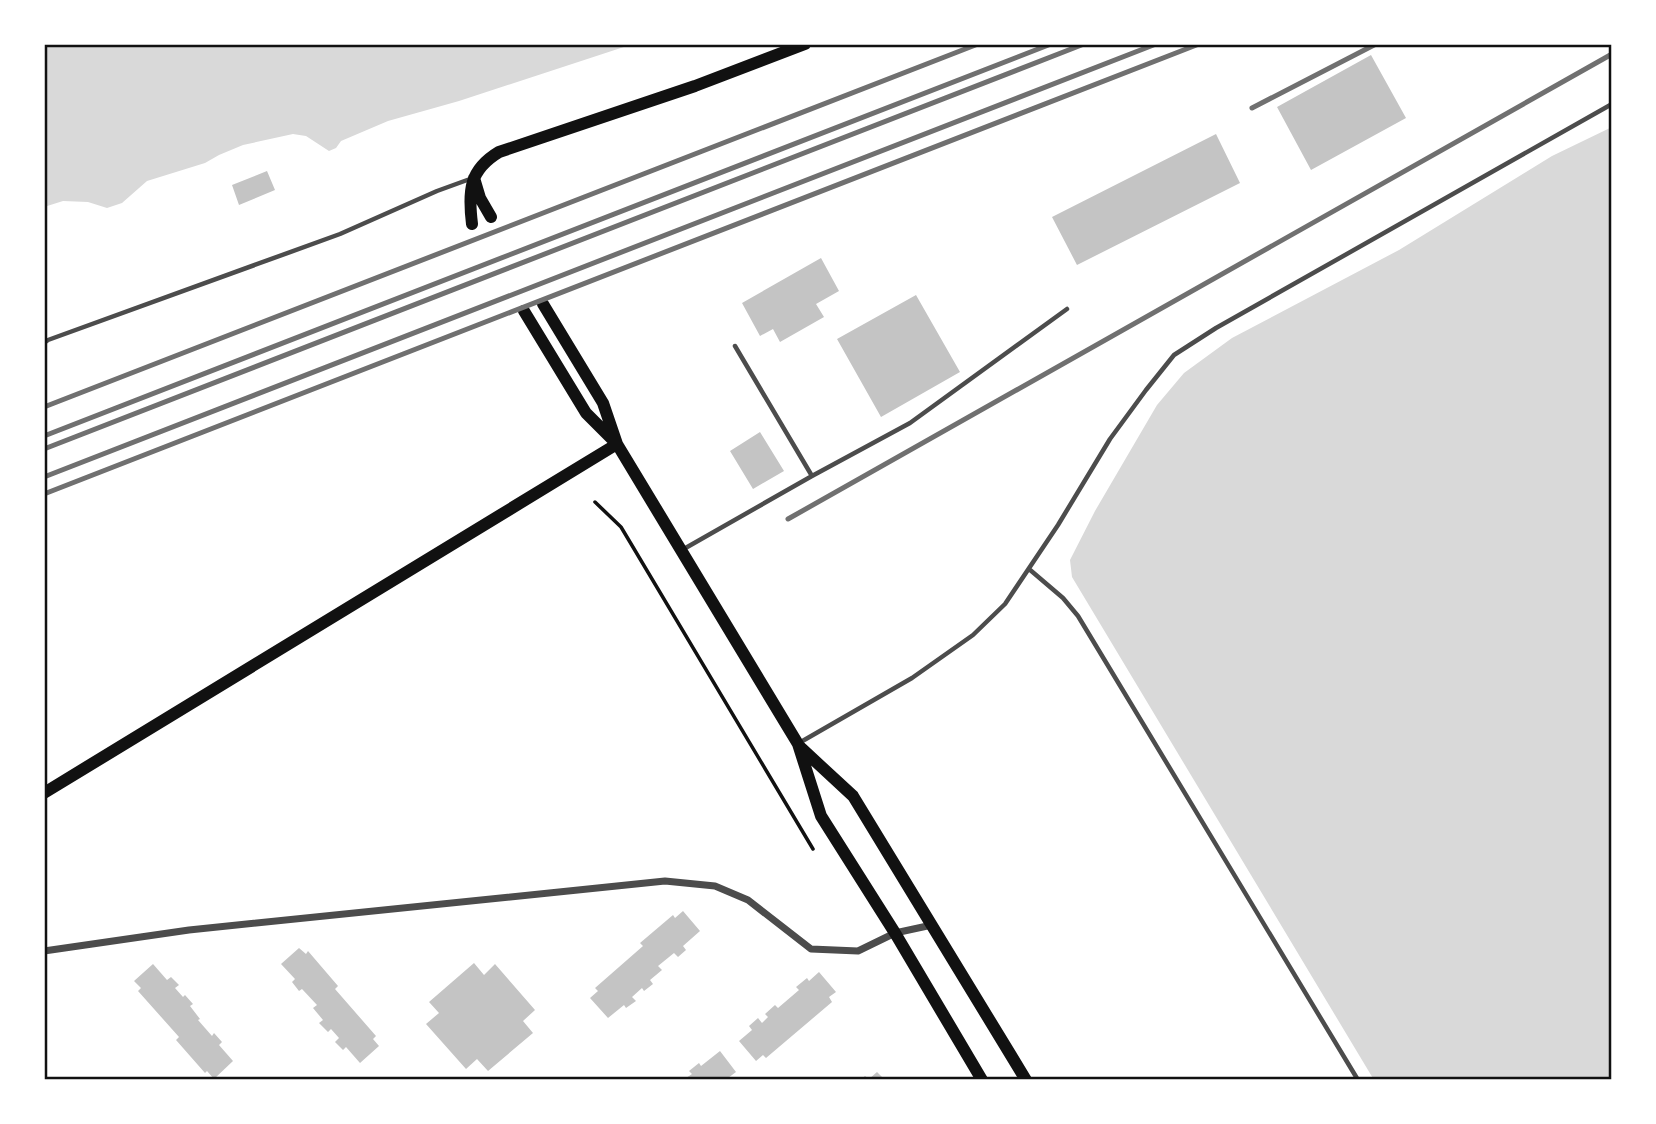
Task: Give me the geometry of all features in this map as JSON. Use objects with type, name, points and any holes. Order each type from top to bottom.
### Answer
[{"type":"main road","points":[[472,224],[469,198],[474,178],[479,167],[499,152],[695,86],[805,44]]},
{"type":"main road","points":[[474,178],[480,198],[491,217]]},
{"type":"main road","points":[[543,304],[603,403],[617,444],[798,744],[821,816],[895,933],[982,1080]]},
{"type":"main road","points":[[524,311],[586,413],[617,444]]},
{"type":"main road","points":[[44,793],[617,444]]},
{"type":"main road","points":[[798,744],[853,796],[1026,1080]]},
{"type":"street","points":[[44,951],[189,930],[665,881],[715,886],[748,900],[811,949],[858,951],[895,933],[932,925]]},
{"type":"lane","points":[[798,744],[912,678],[973,635],[1005,604],[1058,525],[1110,439],[1174,355],[1216,328],[1612,104]]},
{"type":"lane","points":[[45,340],[340,234],[437,191],[474,178]]},
{"type":"lane","points":[[681,550],[909,423],[1067,309]]},
{"type":"lane","points":[[734,346],[812,476]]},
{"type":"lane","points":[[1029,569],[1063,597],[1077,616],[1358,1080]]},
{"type":"path","points":[[595,502],[621,527],[813,849]]},
{"type":"shaded area","points":[[44,44],[633,44],[459,101],[388,121],[341,141],[336,148],[329,151],[306,136],[293,134],[243,145],[205,163],[147,181],[122,203],[107,208],[88,202],[63,201],[44,207]]},
{"type":"shaded area","points":[[1612,127],[1612,1080],[1374,1080],[1072,577],[1070,560],[1095,511],[1157,405],[1184,373],[1232,338],[1399,250],[1552,156]]},
{"type":"building","points":[[1371,55],[1406,118],[1311,170],[1277,107]]},
{"type":"building","points":[[1216,134],[1240,183],[1077,265],[1052,217]]},
{"type":"building","points":[[267,171],[275,190],[239,205],[232,185]]},
{"type":"building","points":[[821,258],[839,291],[816,304],[824,317],[780,342],[773,329],[760,336],[742,303]]},
{"type":"building","points":[[916,295],[960,372],[881,417],[837,339]]},
{"type":"building","points":[[760,432],[784,471],[753,489],[730,451]]},
{"type":"building","points":[[683,911],[700,931],[683,946],[686,950],[678,957],[674,953],[658,966],[662,970],[650,980],[653,984],[644,991],[642,988],[632,997],[636,1001],[626,1008],[624,1005],[608,1018],[590,998],[598,991],[595,988],[643,946],[640,943],[673,915],[675,918]]},
{"type":"building","points":[[299,948],[306,954],[308,951],[338,986],[335,989],[376,1036],[373,1039],[379,1046],[360,1063],[346,1047],[343,1050],[335,1042],[339,1038],[331,1029],[328,1032],[319,1023],[323,1020],[313,1008],[317,1005],[302,989],[299,991],[292,982],[295,979],[281,964]]},
{"type":"building","points":[[474,963],[484,975],[495,964],[535,1010],[523,1021],[533,1033],[488,1071],[477,1059],[466,1069],[426,1024],[439,1013],[429,1002]]},
{"type":"building","points":[[153,964],[167,980],[171,977],[179,985],[175,988],[193,1004],[190,1006],[200,1019],[198,1020],[212,1036],[214,1033],[222,1042],[219,1045],[233,1061],[214,1079],[207,1071],[205,1073],[176,1040],[179,1037],[138,991],[141,988],[134,981]]},
{"type":"building","points":[[819,972],[836,992],[829,997],[832,1002],[766,1058],[763,1055],[756,1061],[739,1041],[752,1030],[749,1026],[758,1018],[762,1023],[768,1017],[765,1014],[775,1005],[778,1008],[799,990],[796,987]]},
{"type":"building","points":[[720,1051],[736,1072],[728,1078],[731,1080],[683,1080],[692,1074],[689,1071],[699,1063],[701,1066]]},
{"type":"building","points":[[877,1072],[885,1080],[860,1080],[865,1076],[869,1079]]},
{"type":"railway","points":[[44,407],[978,44]]},
{"type":"railway","points":[[44,436],[1051,44]]},
{"type":"railway","points":[[44,449],[1084,44]]},
{"type":"railway","points":[[44,477],[1156,44]]},
{"type":"railway","points":[[44,494],[1199,44]]},
{"type":"railway","points":[[1252,108],[1376,44]]},
{"type":"railway","points":[[788,519],[1612,54]]}]
